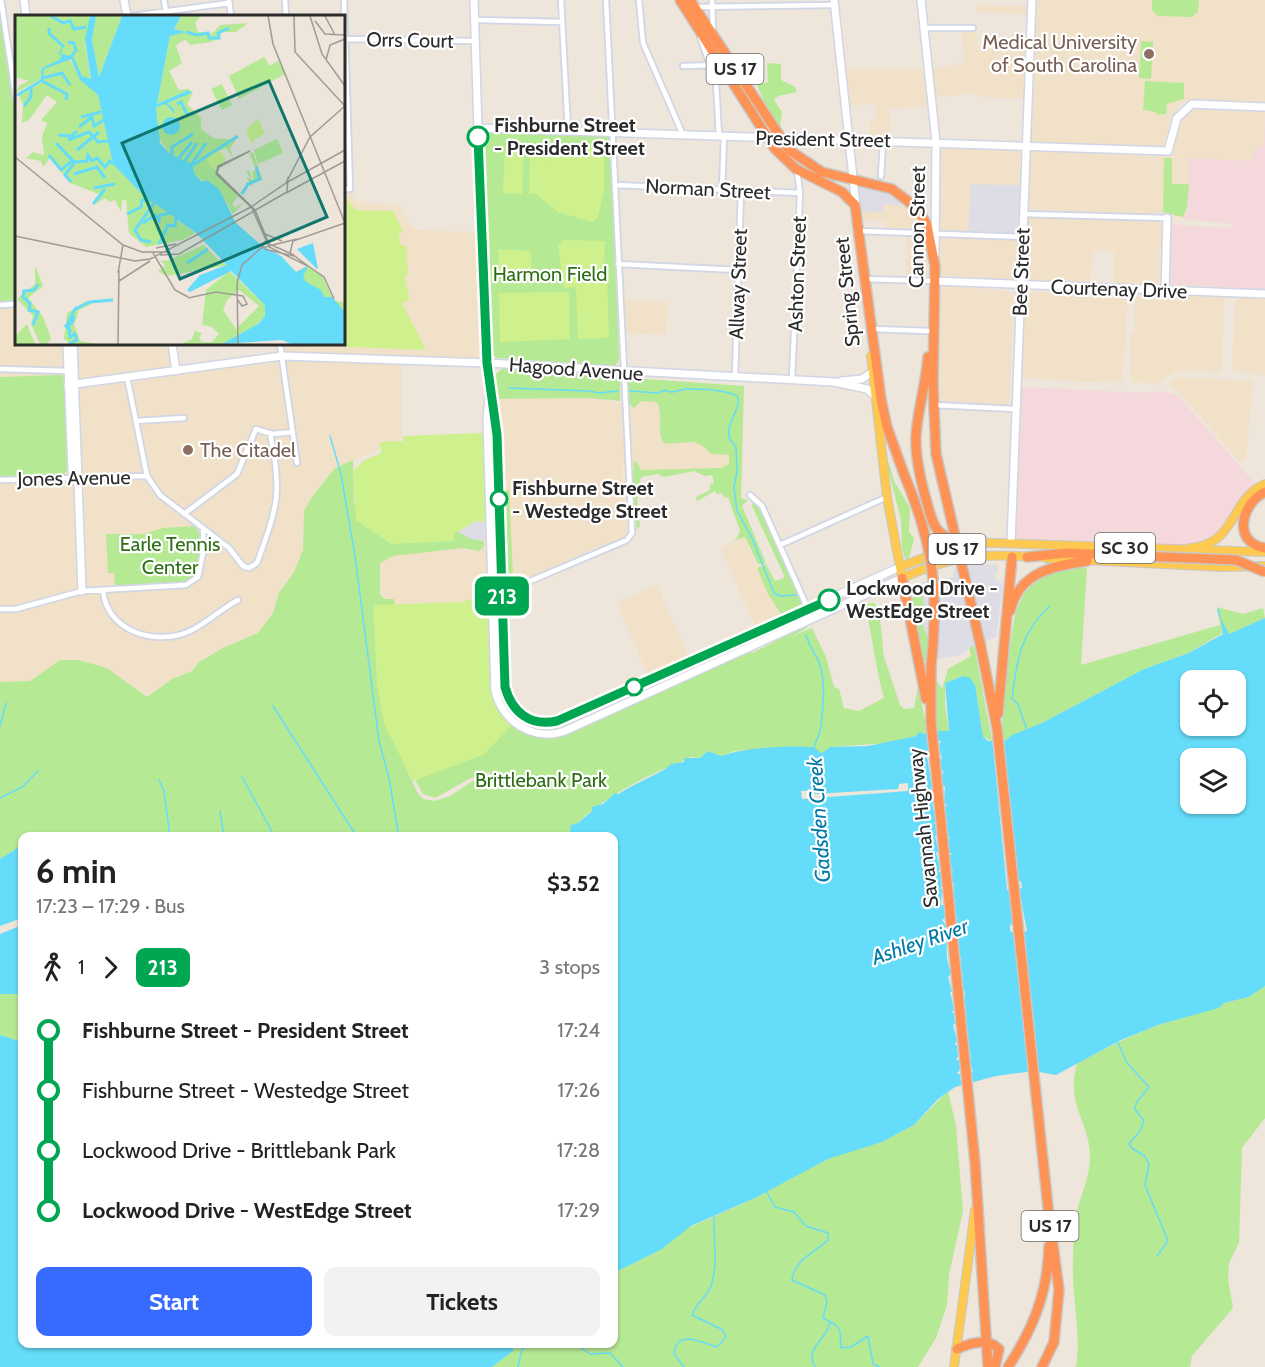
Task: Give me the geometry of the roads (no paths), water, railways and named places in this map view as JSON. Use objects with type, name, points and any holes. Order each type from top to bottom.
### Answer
[{"type":"highway","name":"US 17","points":[[680,0],[768,138],[796,169],[842,192],[851,200],[857,211]]},
{"type":"highway","name":"US 17","points":[[692,4],[713,33],[779,138],[797,157],[812,167],[853,180],[885,186],[900,193],[918,209],[933,233]]},
{"type":"highway","name":"Spring Street","points":[[857,211],[870,329]]},
{"type":"highway","name":"Cannon Street","points":[[933,233],[936,454],[980,643],[997,730]]},
{"type":"highway","points":[[933,316],[928,331],[926,377],[916,435],[919,471],[935,527],[947,539],[965,542]]},
{"type":"highway","name":"Savannah Highway","points":[[870,329],[887,427],[924,524],[934,569],[936,608],[931,668],[931,722],[977,1190],[988,1367]]},
{"type":"highway","points":[[1265,492],[1249,504],[1243,521],[1248,539],[1254,545],[1265,548]]},
{"type":"highway","name":"SC 30","points":[[1027,557],[1067,553],[1236,560],[1265,572]]},
{"type":"highway","points":[[997,730],[1012,557]]},
{"type":"highway","points":[[1005,634],[1013,601],[1030,578],[1048,568],[1087,561]]},
{"type":"highway","points":[[902,579],[908,618],[931,722]]},
{"type":"highway","name":"US 17","points":[[997,730],[1059,1307],[1054,1342],[1042,1367]]},
{"type":"highway","points":[[1008,1367],[1030,1333],[1042,1301],[1049,1248],[1047,1207]]},
{"type":"highway","points":[[957,1349],[973,1342],[993,1344],[999,1349],[995,1367]]},
{"type":"main road","name":"Spring Street","points":[[870,329],[874,395],[887,497],[902,579]]},
{"type":"main road","points":[[1163,550],[1197,548],[1215,541],[1230,527],[1246,497],[1265,484]]},
{"type":"main road","name":"SC 30","points":[[900,567],[965,542],[1239,553],[1265,552]]},
{"type":"main road","points":[[1011,543],[1012,557]]},
{"type":"main road","points":[[1027,557],[1024,552],[1031,548],[1070,546]]},
{"type":"main road","name":"SC 30","points":[[902,579],[945,560],[976,555],[1238,567],[1265,566]]},
{"type":"main road","points":[[954,1367],[977,1190]]},
{"type":"street","points":[[1,0],[15,92]]},
{"type":"street","points":[[24,0],[26,15]]},
{"type":"street","points":[[124,0],[127,15]]},
{"type":"street","points":[[164,0],[166,12]]},
{"type":"street","points":[[188,0],[189,9]]},
{"type":"street","points":[[285,0],[286,15]]},
{"type":"street","points":[[344,0],[344,15]]},
{"type":"street","points":[[474,0],[487,363],[497,435],[505,687],[508,698],[524,716],[537,722],[551,722],[588,708],[900,567]]},
{"type":"street","points":[[561,0],[568,131]]},
{"type":"street","points":[[493,602],[502,594],[625,541],[632,531],[606,0]]},
{"type":"street","points":[[639,0],[643,43],[684,135]]},
{"type":"street","points":[[712,0],[713,33]]},
{"type":"street","name":"Cannon Street","points":[[921,0],[936,142],[933,233]]},
{"type":"street","name":"Bee Street","points":[[1011,543],[1032,0]]},
{"type":"street","points":[[140,15],[229,2]]},
{"type":"street","points":[[692,4],[712,7],[834,2]]},
{"type":"street","name":"Spring Street","points":[[834,2],[857,211]]},
{"type":"street","points":[[475,20],[562,22]]},
{"type":"street","points":[[696,23],[716,82],[721,137],[722,190]]},
{"type":"street","points":[[924,28],[973,28]]},
{"type":"street","points":[[345,39],[350,189],[345,189]]},
{"type":"street","name":"Orrs Court","points":[[345,39],[475,42]]},
{"type":"street","points":[[683,66],[722,65]]},
{"type":"street","name":"President Street","points":[[478,128],[1168,151],[1177,118],[1192,104],[1265,107]]},
{"type":"street","points":[[881,176],[883,141]]},
{"type":"street","name":"Ashton Street","points":[[792,380],[800,193],[796,169]]},
{"type":"street","name":"Norman Street","points":[[616,185],[800,193]]},
{"type":"street","name":"Allway Street","points":[[735,377],[741,191]]},
{"type":"street","points":[[1023,214],[1167,218],[1165,290]]},
{"type":"street","points":[[859,231],[1022,237]]},
{"type":"street","points":[[618,264],[738,270]]},
{"type":"street","name":"Courtenay Drive","points":[[864,279],[1265,294]]},
{"type":"street","points":[[0,305],[15,304]]},
{"type":"street","points":[[870,329],[928,331]]},
{"type":"street","points":[[67,345],[68,371],[72,384]]},
{"type":"street","points":[[74,345],[72,384],[82,591]]},
{"type":"street","points":[[172,345],[176,371]]},
{"type":"street","points":[[280,345],[297,463]]},
{"type":"street","name":"Hagood Avenue","points":[[72,384],[282,356],[487,363],[834,382],[862,379],[872,372]]},
{"type":"street","points":[[0,369],[68,371]]},
{"type":"street","points":[[126,377],[147,476],[160,495],[229,548],[243,567],[253,567],[257,563],[277,507],[279,474],[270,434]]},
{"type":"street","name":"Hagood Avenue","points":[[834,382],[867,389],[874,395]]},
{"type":"street","points":[[489,390],[487,418],[497,698],[504,711],[518,726],[534,732],[553,734],[662,688],[902,579]]},
{"type":"street","points":[[934,405],[1015,409]]},
{"type":"street","points":[[136,421],[184,418]]},
{"type":"street","points":[[184,514],[237,474],[256,429],[270,434],[293,432]]},
{"type":"street","name":"Jones Avenue","points":[[0,480],[147,476]]},
{"type":"street","points":[[489,478],[499,477]]},
{"type":"street","points":[[750,495],[762,506],[813,620]]},
{"type":"street","points":[[780,544],[887,497]]},
{"type":"street","points":[[0,609],[16,609],[82,591],[186,585],[193,582],[201,566],[203,530]]},
{"type":"street","points":[[871,582],[875,591]]},
{"type":"street","points":[[103,590],[104,601],[111,617],[147,637],[190,631],[238,600]]},
{"type":"street","points":[[750,635],[754,646]]},
{"type":"street","points":[[702,657],[706,668]]},
{"type":"street","points":[[494,658],[504,659]]},
{"type":"street","points":[[657,677],[662,688]]},
{"type":"street","points":[[588,708],[592,719]]},
{"type":"water","name":"Ashley River","points":[[1220,617],[1229,634],[1265,618],[1265,986],[1249,997],[1161,1024],[1121,1040],[1056,1075],[1034,1071],[996,1076],[955,1087],[938,1099],[914,1125],[882,1142],[828,1159],[757,1197],[691,1226],[662,1249],[618,1271],[618,832],[570,832],[571,825],[578,823],[592,811],[592,807],[603,804],[615,793],[619,794],[671,764],[684,762],[685,758],[700,758],[708,751],[721,756],[753,749],[800,746],[814,748],[822,753],[830,747],[868,746],[916,736],[919,732],[924,734],[932,731],[949,731],[945,683],[963,676],[970,678],[975,685],[983,737],[988,741],[1006,740],[1144,669],[1189,653],[1223,634]]},
{"type":"water","points":[[18,848],[18,919],[0,926],[0,859]]},
{"type":"water","points":[[18,927],[18,994],[0,994],[0,934]]},
{"type":"water","points":[[0,1035],[18,1041],[18,1348],[513,1348],[513,1351],[492,1367],[0,1367]]},
{"type":"waterway","name":"Gadsden Creek","points":[[509,388],[599,393],[618,391]]},
{"type":"waterway","name":"Gadsden Creek","points":[[630,391],[658,393],[665,390],[671,392],[699,389],[721,391],[738,397],[738,405],[729,428],[729,438],[736,447],[737,472],[734,487],[737,511],[752,538],[774,593],[780,596],[796,595]]},
{"type":"waterway","points":[[330,436],[341,474],[355,556],[379,741],[389,778],[398,832]]},
{"type":"waterway","points":[[1027,730],[1018,704],[1012,699],[1015,673],[1026,638],[1040,616],[1050,606]]},
{"type":"waterway","points":[[1218,609],[1220,617]]},
{"type":"waterway","name":"Gadsden Creek","points":[[806,635],[820,665],[823,680],[821,729],[814,748]]},
{"type":"waterway","points":[[0,726],[6,703]]},
{"type":"waterway","points":[[273,706],[354,832]]},
{"type":"waterway","points":[[0,798],[22,787],[38,771]]},
{"type":"waterway","points":[[242,777],[272,832]]},
{"type":"waterway","points":[[159,780],[164,791],[169,832]]},
{"type":"waterway","points":[[220,811],[223,832]]},
{"type":"waterway","points":[[1117,1041],[1127,1063],[1149,1087],[1136,1103],[1135,1109],[1144,1121],[1140,1131],[1129,1144],[1145,1156],[1149,1164],[1145,1185],[1168,1241],[1157,1256]]},
{"type":"waterway","points":[[766,1191],[775,1207],[794,1212],[806,1226],[828,1233],[828,1240],[801,1262],[792,1280],[825,1295],[827,1302],[823,1318],[836,1325],[840,1332],[841,1348],[851,1347],[868,1336],[873,1364],[880,1367]]},
{"type":"waterway","points":[[684,1367],[674,1354],[680,1341],[691,1339],[717,1347],[726,1337],[723,1330],[692,1315],[708,1292],[713,1280],[714,1217]]},
{"type":"waterway","points":[[815,1367],[812,1355],[830,1323]]},
{"type":"waterway","points":[[518,1367],[524,1348]]},
{"type":"waterway","points":[[582,1348],[590,1354],[610,1353],[623,1367]]},
{"type":"place","name":"Medical University of South Carolina","points":[[1149,54]]},
{"type":"place","name":"Fishburne Street - President Street","points":[[478,137]]},
{"type":"place","name":"The Citadel","points":[[188,450]]},
{"type":"place","name":"Fishburne Street - Westedge Street","points":[[499,499]]},
{"type":"place","name":"Lockwood Drive - WestEdge Street","points":[[829,600]]},
{"type":"park label","name":"Harmon Field","points":[[550,274]]},
{"type":"park label","name":"Earle Tennis Center","points":[[170,556]]},
{"type":"park label","name":"Brittlebank Park","points":[[541,780]]}]
